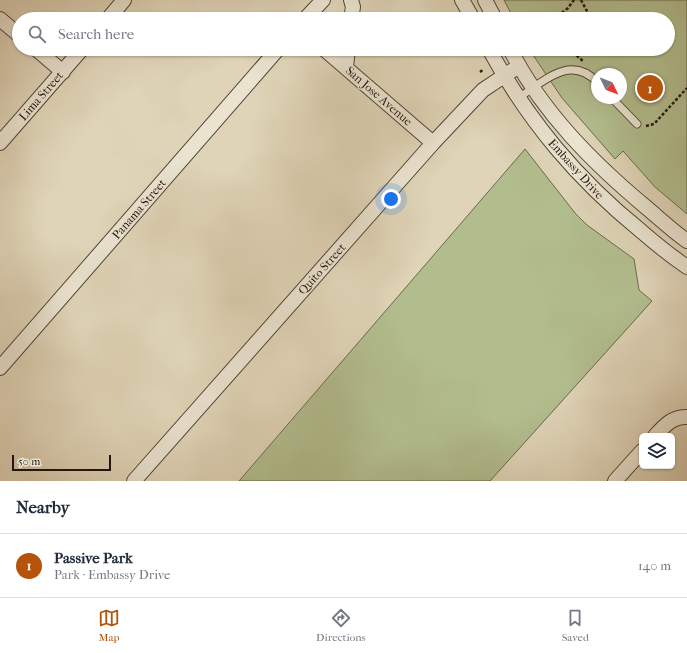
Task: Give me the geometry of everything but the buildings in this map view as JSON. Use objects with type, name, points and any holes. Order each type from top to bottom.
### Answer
[{"type":"street","points":[[114,12],[124,0]]},
{"type":"street","points":[[312,12],[323,0]]},
{"type":"street","points":[[351,0],[353,7],[352,12]]},
{"type":"street","points":[[462,0],[469,12]]},
{"type":"street","points":[[485,0],[491,12]]},
{"type":"street","points":[[0,19],[12,29]]},
{"type":"street","points":[[44,56],[63,72]]},
{"type":"street","name":"Lima Street","points":[[0,143],[76,56]]},
{"type":"street","name":"Panama Street","points":[[0,368],[272,56]]},
{"type":"street","name":"San Jose Avenue","points":[[333,56],[433,143]]},
{"type":"street","points":[[346,67],[347,56]]},
{"type":"street","name":"Embassy Drive","points":[[493,56],[528,114],[566,160],[610,206],[687,267]]},
{"type":"street","name":"Embassy Drive","points":[[514,56],[532,89],[554,118],[628,192],[687,241]]},
{"type":"street","name":"Quito Street","points":[[134,481],[433,143],[484,90],[519,66]]},
{"type":"street","points":[[658,433],[665,425],[684,416]]},
{"type":"street","points":[[615,481],[639,453]]},
{"type":"lane","points":[[518,98],[547,78],[562,70],[576,69],[591,77]]},
{"type":"lane","points":[[618,104],[637,124]]},
{"type":"path","points":[[563,12],[574,0]]},
{"type":"path","points":[[581,0],[587,12]]},
{"type":"path","points":[[480,72],[484,69]]},
{"type":"path","points":[[637,124],[642,126],[654,124],[687,88]]},
{"type":"green space","points":[[504,0],[687,0],[687,214],[655,187],[623,151],[615,159],[562,98],[534,56],[675,56],[675,12],[510,12]]},
{"type":"green space","points":[[525,149],[575,213],[587,225],[634,259],[639,290],[652,301],[490,481],[239,481]]},
{"type":"place","name":"Passive Park","points":[[650,88]]}]
